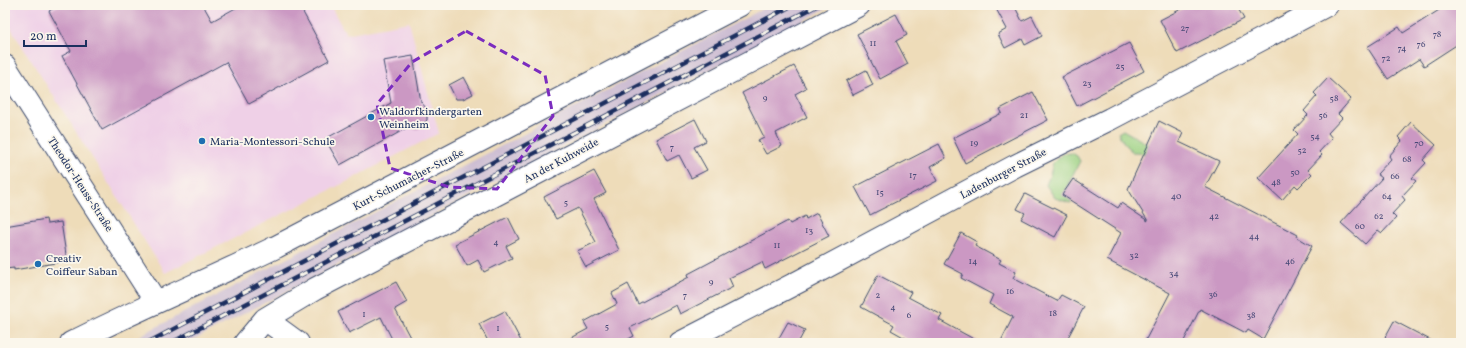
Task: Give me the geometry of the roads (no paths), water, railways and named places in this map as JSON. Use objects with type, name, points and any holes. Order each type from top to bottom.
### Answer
[{"type":"street","name":"Kurt-Schumacher-Straße","points":[[71,343],[102,327],[216,276],[276,247],[740,5]]},
{"type":"street","name":"An der Kuhweide","points":[[245,343],[266,319],[316,289],[859,5]]},
{"type":"street","name":"Ladenburger Straße","points":[[680,343],[709,337],[800,281],[1015,166],[1110,119],[1327,5]]},
{"type":"street","name":"Theodor-Heuss-Straße","points":[[5,66],[156,302]]},
{"type":"street","points":[[266,319],[298,343]]},
{"type":"railway","points":[[147,343],[793,5]]},
{"type":"railway","points":[[171,343],[818,5]]},
{"type":"place","name":"Waldorfkindergarten Weinheim","points":[[371,117]]},
{"type":"place","name":"Maria-Montessori-Schule","points":[[202,141]]},
{"type":"place","name":"Creativ Coiffeur Saban","points":[[38,264]]}]
